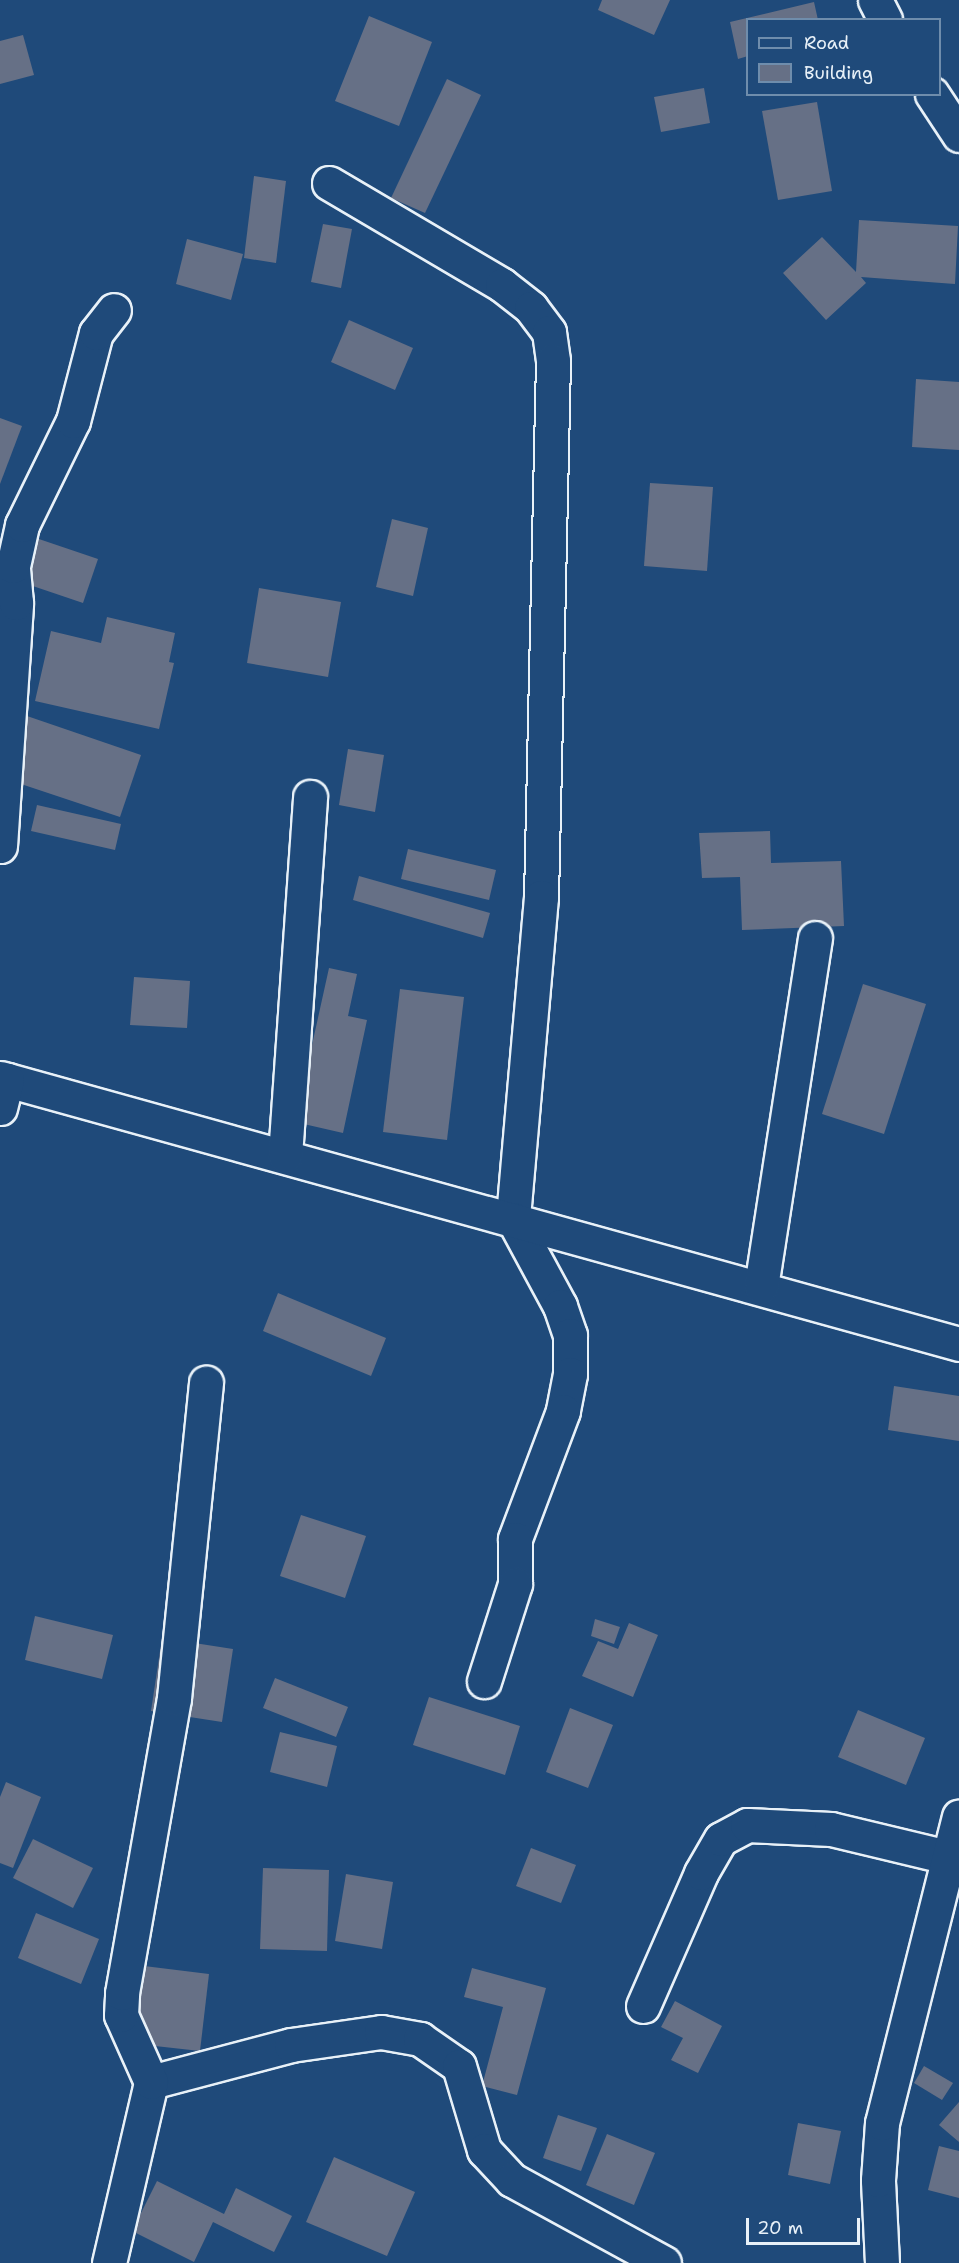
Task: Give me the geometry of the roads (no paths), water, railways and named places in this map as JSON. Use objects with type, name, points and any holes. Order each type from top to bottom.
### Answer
[{"type":"street","points":[[875,0],[884,18]]},
{"type":"street","points":[[933,96],[959,135]]},
{"type":"street","points":[[329,183],[502,285],[531,308],[549,332],[553,373],[541,897],[513,1218],[560,1306],[570,1335],[570,1374],[563,1411],[515,1539],[515,1584],[484,1681]]},
{"type":"street","points":[[0,846],[16,603],[13,566],[22,525],[73,421],[96,333],[114,310]]},
{"type":"street","points":[[285,1156],[310,797]]},
{"type":"street","points":[[761,1287],[815,938]]},
{"type":"street","points":[[2,1089],[285,1156],[959,1344]]},
{"type":"street","points":[[109,2263],[151,2082],[121,2015],[122,1993],[174,1698],[206,1383]]},
{"type":"street","points":[[882,2263],[878,2180],[882,2122],[959,1817]]},
{"type":"street","points":[[643,2006],[701,1873],[722,1839],[747,1825],[831,1829],[948,1857]]},
{"type":"street","points":[[151,2082],[291,2045],[381,2032],[420,2039],[459,2066],[484,2150],[512,2180],[664,2263]]}]
